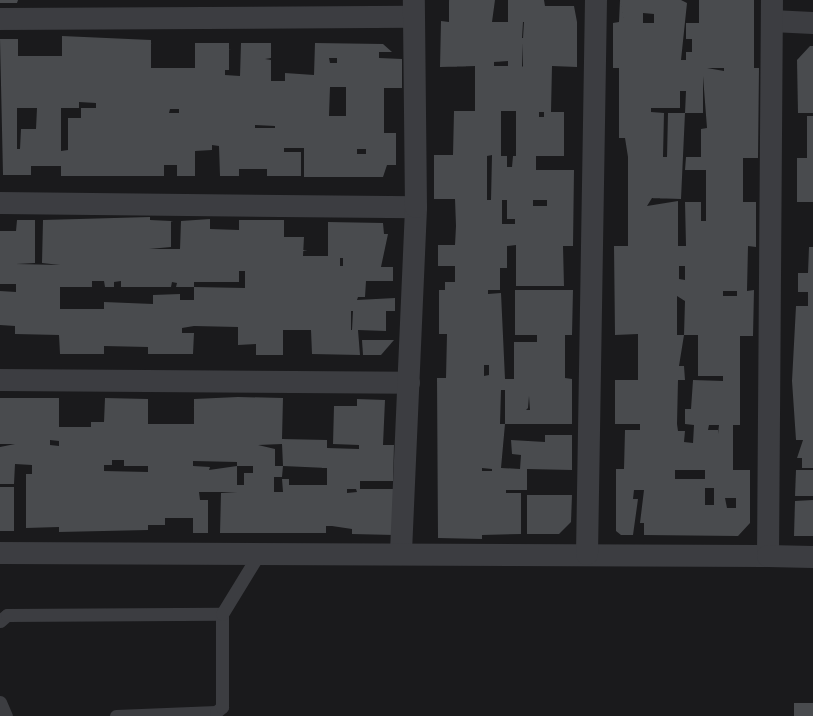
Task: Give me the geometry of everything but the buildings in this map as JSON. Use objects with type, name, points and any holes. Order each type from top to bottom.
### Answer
[{"type":"street","points":[[587,554],[596,0]]},
{"type":"street","points":[[768,556],[772,0]]},
{"type":"street","points":[[0,19],[414,8],[416,207],[401,552]]},
{"type":"street","points":[[772,22],[813,23]]},
{"type":"street","points":[[0,203],[416,207]]},
{"type":"street","points":[[0,380],[409,384]]},
{"type":"street","points":[[0,553],[401,552],[813,557]]},
{"type":"lane","points":[[116,716],[216,712],[222,707],[222,614],[260,552]]},
{"type":"lane","points":[[0,621],[7,615],[222,614]]},
{"type":"lane","points":[[0,702],[6,716]]}]
